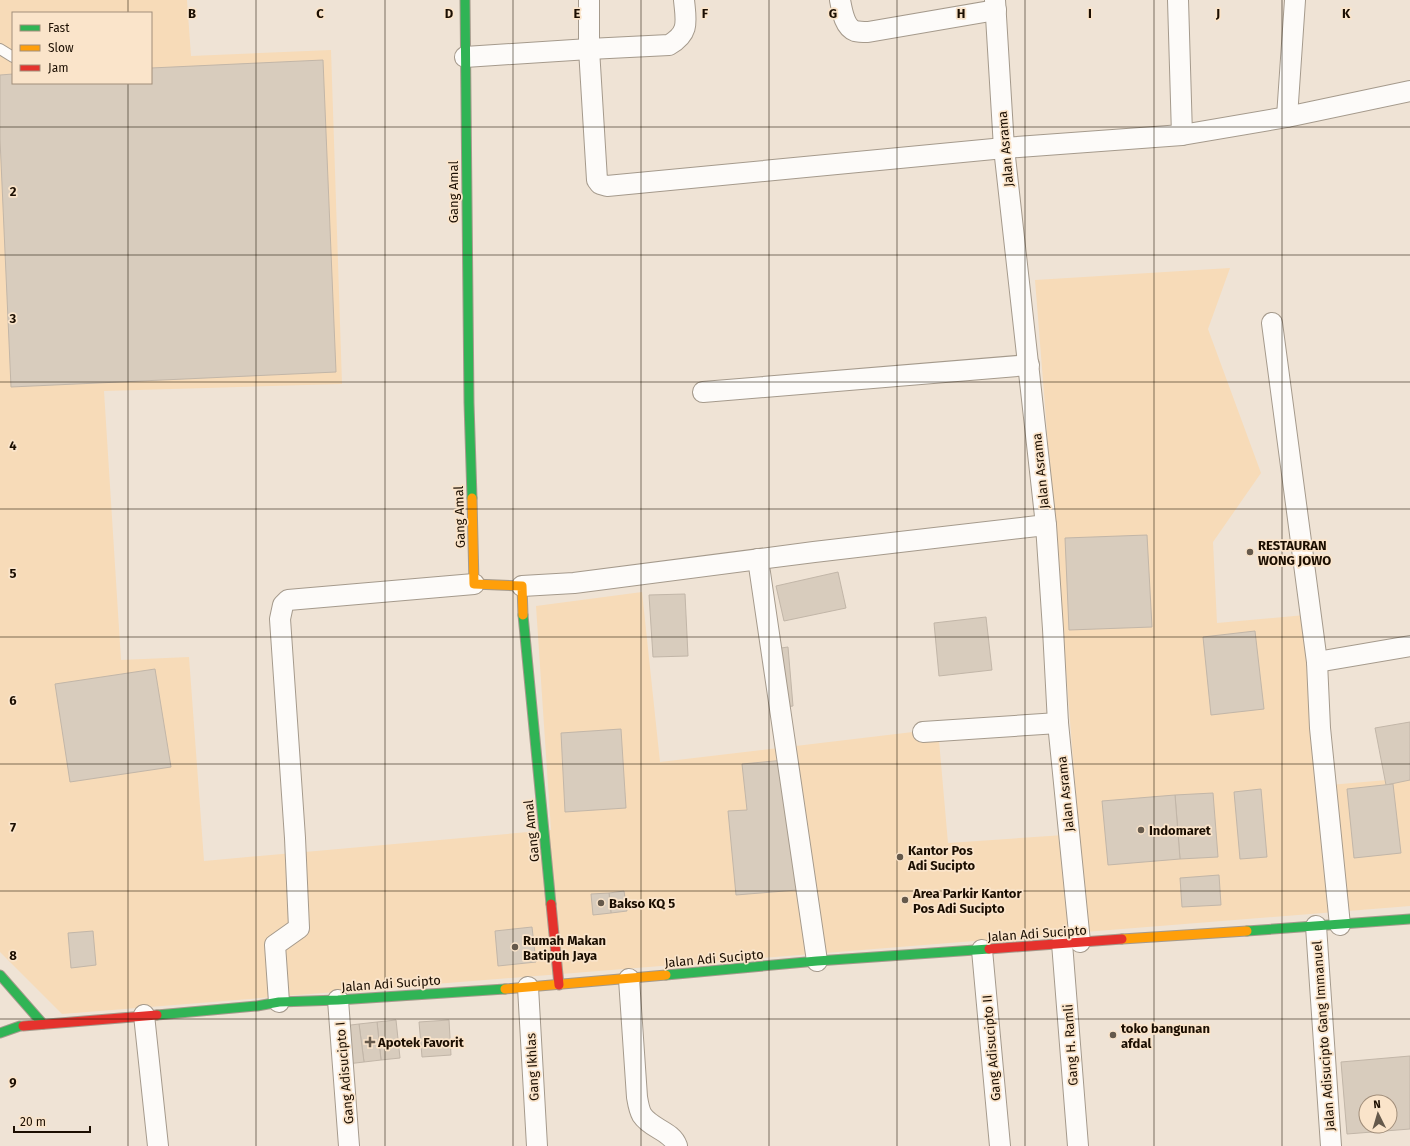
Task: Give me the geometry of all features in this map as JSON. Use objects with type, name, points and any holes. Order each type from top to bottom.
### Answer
[{"type":"main road","name":"Gang Amal","points":[[464,0],[469,403],[474,584]]},
{"type":"main road","points":[[474,584],[522,586]]},
{"type":"main road","name":"Gang Amal","points":[[522,586],[523,613],[559,985]]},
{"type":"main road","name":"Jalan Adi Sucipto","points":[[0,1033],[20,1026],[256,1006],[279,1002],[338,1000],[559,985],[817,961],[1410,919]]},
{"type":"main road","points":[[0,975],[43,1024]]},
{"type":"main road","name":"Jalan Adi Sucipto","points":[[7,1023],[20,1026]]},
{"type":"street","points":[[588,0],[589,48],[597,180],[600,184],[607,186],[1004,148],[1182,135],[1287,117],[1410,91]]},
{"type":"street","points":[[465,57],[589,48],[669,45],[679,39],[684,31],[686,19],[684,0]]},
{"type":"street","points":[[840,0],[845,21],[850,29],[868,32],[995,5]]},
{"type":"street","points":[[1178,0],[1182,135]]},
{"type":"street","points":[[1287,117],[1295,0]]},
{"type":"street","name":"Jalan Asrama","points":[[995,5],[1004,148],[1046,525],[1071,943]]},
{"type":"street","points":[[1272,323],[1317,662],[1320,728],[1340,925]]},
{"type":"street","points":[[703,392],[1029,365]]},
{"type":"street","points":[[522,586],[574,584],[758,558],[1046,525]]},
{"type":"street","points":[[758,558],[817,961]]},
{"type":"street","points":[[279,1002],[275,945],[299,928],[295,838],[280,619],[283,605],[288,600],[474,584]]},
{"type":"street","points":[[1317,662],[1410,646]]},
{"type":"street","points":[[923,732],[1058,723]]},
{"type":"street","name":"Jalan Adisucipto Gang Immanuel","points":[[1316,926],[1331,1146]]},
{"type":"street","name":"Gang H. Ramli","points":[[1071,943],[1078,1146]]},
{"type":"street","name":"Gang Adisucipto II","points":[[982,950],[1000,1146]]},
{"type":"street","points":[[629,979],[637,1097],[640,1114],[649,1124],[672,1138],[677,1146]]},
{"type":"street","name":"Gang Ikhlas","points":[[528,987],[537,1146]]},
{"type":"street","name":"Gang Adisucipto I","points":[[338,1000],[349,1146]]},
{"type":"street","points":[[144,1015],[158,1146]]},
{"type":"lane","points":[[0,49],[12,56]]},
{"type":"shaded area","points":[[0,0],[187,0],[191,56],[331,50],[342,384],[104,391],[121,660],[189,657],[204,861],[551,830],[536,606],[642,592],[660,762],[938,729],[948,843],[1079,834],[1035,280],[1230,268],[1208,329],[1261,473],[1213,542],[1217,623],[1305,615],[1318,786],[1410,778],[1410,906],[62,1014],[0,952]]},
{"type":"building","points":[[323,60],[336,372],[11,387],[0,139],[0,75],[12,74],[12,84],[152,84],[152,68]]},
{"type":"building","points":[[1147,535],[1152,627],[1069,630],[1065,538]]},
{"type":"building","points":[[838,572],[846,608],[784,621],[776,586]]},
{"type":"building","points":[[685,594],[688,656],[653,657],[649,595]]},
{"type":"building","points":[[986,617],[992,670],[939,676],[934,623]]},
{"type":"building","points":[[1255,631],[1264,709],[1211,715],[1203,637]]},
{"type":"building","points":[[788,647],[793,706],[786,707],[781,648]]},
{"type":"building","points":[[155,669],[171,767],[70,782],[55,684]]},
{"type":"building","points":[[1410,722],[1410,780],[1386,785],[1375,728]]},
{"type":"building","points":[[621,729],[626,808],[565,812],[561,733]]},
{"type":"building","points":[[785,760],[797,890],[736,895],[728,811],[747,810],[742,764]]},
{"type":"building","points":[[1393,784],[1401,853],[1354,858],[1347,789]]},
{"type":"building","points":[[1261,789],[1267,857],[1240,859],[1234,792]]},
{"type":"building","points":[[1213,793],[1218,857],[1180,859],[1175,795]]},
{"type":"building","name":"Indomaret","points":[[1175,795],[1180,859],[1108,865],[1102,801]]},
{"type":"building","points":[[1219,875],[1221,905],[1182,907],[1180,878]]},
{"type":"building","points":[[624,891],[627,911],[611,913],[609,893]]},
{"type":"building","name":"Bakso KQ 5","points":[[609,893],[611,913],[593,915],[591,894]]},
{"type":"building","name":"Rumah Makan Batipuh Jaya","points":[[532,927],[536,962],[498,966],[495,931]]},
{"type":"building","points":[[93,931],[96,965],[71,968],[68,933]]},
{"type":"building","points":[[396,1020],[400,1058],[381,1060],[377,1022]]},
{"type":"building","points":[[449,1020],[451,1055],[422,1057],[419,1022]]},
{"type":"building","name":"Apotek Favorit","points":[[377,1022],[381,1060],[364,1062],[359,1024]]},
{"type":"building","points":[[359,1024],[364,1062],[347,1064],[343,1026]]},
{"type":"building","points":[[1410,1056],[1410,1129],[1398,1130],[1398,1094],[1358,1094],[1358,1133],[1347,1134],[1341,1062]]},
{"type":"traffic: fast","points":[[465,0],[469,403],[472,498]]},
{"type":"traffic: fast","points":[[523,615],[551,904]]},
{"type":"traffic: fast","points":[[1247,931],[1410,919]]},
{"type":"traffic: fast","points":[[666,975],[817,961],[989,949]]},
{"type":"traffic: fast","points":[[0,975],[43,1024]]},
{"type":"traffic: fast","points":[[157,1015],[257,1006],[279,1002],[338,1000],[505,989]]},
{"type":"traffic: fast","points":[[0,1033],[20,1026]]},
{"type":"traffic: slow","points":[[472,498],[474,584],[522,586],[523,615]]},
{"type":"traffic: slow","points":[[1122,939],[1247,931]]},
{"type":"traffic: slow","points":[[505,989],[666,975]]},
{"type":"traffic: jam","points":[[551,904],[559,985]]},
{"type":"traffic: jam","points":[[989,949],[1122,939]]},
{"type":"traffic: jam","points":[[23,1026],[157,1015]]},
{"type":"place","name":"RESTAURAN WONG JOWO","points":[[1250,552]]},
{"type":"place","name":"Indomaret","points":[[1141,830]]},
{"type":"place","name":"Kantor Pos Adi Sucipto","points":[[900,857]]},
{"type":"place","name":"Area Parkir Kantor Pos Adi Sucipto","points":[[905,900]]},
{"type":"place","name":"Bakso KQ 5","points":[[601,903]]},
{"type":"place","name":"Rumah Makan Batipuh Jaya","points":[[515,947]]},
{"type":"place","name":"toko bangunan afdal","points":[[1113,1035]]},
{"type":"place","name":"Apotek Favorit","points":[[370,1042]]}]
